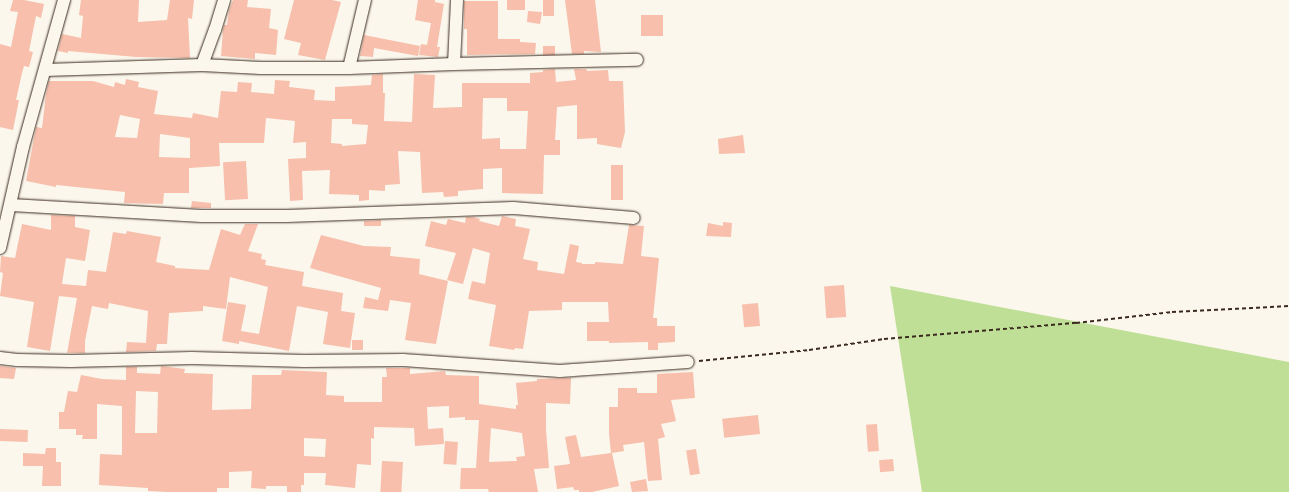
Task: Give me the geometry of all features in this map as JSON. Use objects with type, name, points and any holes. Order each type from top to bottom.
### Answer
[{"type":"street","points":[[0,248],[23,147],[64,0]]},
{"type":"street","points":[[202,65],[224,0]]},
{"type":"street","points":[[349,68],[365,0]]},
{"type":"street","points":[[454,64],[457,0]]},
{"type":"street","points":[[45,70],[202,65],[261,68],[349,68],[637,60]]},
{"type":"street","points":[[11,205],[202,216],[288,216],[513,208],[634,218]]},
{"type":"street","points":[[0,358],[17,360],[71,361],[192,358],[304,362],[402,360],[560,371],[688,362]]},
{"type":"path","points":[[688,362],[809,350],[884,339],[1076,323],[1172,312],[1289,306]]},
{"type":"green space","points":[[890,286],[1289,362],[1289,492],[922,492]]},
{"type":"building","points":[[13,0],[24,0],[44,4],[41,18],[36,16],[29,51],[33,52],[29,67],[24,66],[22,73],[16,100],[19,100],[13,130],[0,127],[0,44],[11,47],[18,12],[10,11]]},
{"type":"building","points":[[81,0],[139,0],[138,22],[167,20],[170,0],[194,0],[192,19],[188,18],[190,58],[136,57],[68,51],[68,53],[58,51],[62,34],[81,38],[83,16],[79,15]]},
{"type":"building","points":[[233,0],[248,0],[247,7],[271,9],[269,28],[278,30],[276,55],[255,53],[255,59],[221,56],[224,25],[227,25],[229,10]]},
{"type":"building","points":[[294,0],[332,0],[341,2],[325,60],[298,55],[301,43],[284,39]]},
{"type":"building","points":[[418,0],[435,0],[434,10],[435,2],[444,4],[437,47],[440,47],[438,57],[419,55],[421,44],[427,45],[431,23],[415,20]]},
{"type":"building","points":[[507,0],[525,0],[525,10],[507,10]]},
{"type":"building","points":[[543,0],[554,0],[554,16],[543,16]]},
{"type":"building","points":[[565,0],[595,0],[601,52],[584,51],[584,54],[572,54]]},
{"type":"building","points":[[464,1],[498,1],[498,39],[520,39],[520,42],[536,43],[535,54],[467,55],[467,29],[464,29]]},
{"type":"building","points":[[528,11],[542,12],[540,24],[527,22]]},
{"type":"building","points":[[641,15],[663,15],[663,36],[641,36]]},
{"type":"building","points":[[364,35],[420,46],[418,56],[374,48],[373,57],[360,56]]},
{"type":"building","points":[[543,46],[555,46],[555,55],[543,55]]},
{"type":"building","points":[[555,69],[556,82],[576,80],[574,69],[586,69],[587,71],[608,70],[609,81],[623,81],[625,132],[621,148],[597,144],[597,138],[577,139],[577,105],[557,107],[555,140],[560,140],[560,155],[544,155],[543,194],[502,193],[502,168],[483,169],[483,189],[458,191],[458,196],[444,197],[443,192],[422,193],[420,152],[398,151],[400,184],[385,185],[385,191],[369,190],[369,200],[359,201],[359,195],[329,194],[330,170],[302,171],[303,200],[290,201],[288,159],[306,158],[306,142],[293,143],[295,121],[266,118],[264,143],[219,143],[220,166],[189,168],[189,193],[164,193],[163,204],[124,203],[125,192],[56,185],[56,187],[26,181],[36,127],[42,128],[49,81],[93,81],[114,87],[115,82],[125,85],[126,79],[139,82],[138,87],[158,91],[154,114],[192,118],[193,113],[218,118],[221,91],[237,92],[238,82],[252,83],[251,92],[274,94],[275,80],[290,81],[289,87],[315,90],[314,100],[335,101],[335,87],[371,85],[372,75],[383,74],[383,93],[385,93],[384,121],[412,122],[414,74],[435,75],[433,108],[462,107],[462,83],[530,83],[530,73],[543,72],[543,70]],"holes":[[[483,98],[507,98],[507,111],[528,111],[526,149],[500,149],[500,138],[482,139]],[[120,115],[140,119],[137,138],[115,137]],[[332,119],[352,119],[352,124],[368,125],[366,144],[342,146],[342,144],[331,143]],[[160,134],[190,138],[190,158],[159,157]]]},
{"type":"building","points":[[743,135],[745,153],[719,154],[718,139]]},
{"type":"building","points":[[246,161],[248,199],[225,200],[223,162]]},
{"type":"building","points":[[611,165],[623,165],[623,200],[611,200]]},
{"type":"building","points":[[192,201],[211,203],[211,208],[191,208]]},
{"type":"building","points":[[51,215],[75,216],[75,227],[90,230],[85,261],[66,258],[62,284],[86,286],[88,270],[106,272],[113,232],[126,234],[127,231],[161,237],[156,262],[175,266],[175,268],[209,270],[221,229],[240,235],[245,224],[258,224],[248,251],[262,254],[261,259],[266,260],[265,265],[304,272],[302,286],[343,293],[341,311],[355,313],[350,348],[323,344],[328,312],[297,306],[289,351],[239,341],[239,344],[222,341],[228,302],[246,305],[241,331],[259,334],[268,287],[230,277],[226,309],[203,306],[203,311],[169,313],[167,344],[157,344],[156,351],[126,352],[127,342],[146,343],[148,311],[109,303],[108,309],[92,306],[85,341],[85,353],[67,353],[77,298],[59,296],[50,351],[27,347],[34,302],[0,296],[3,273],[0,272],[1,256],[15,258],[22,224],[51,230]]},
{"type":"building","points":[[502,216],[516,219],[515,226],[530,229],[523,259],[538,262],[537,270],[564,274],[570,244],[579,246],[576,262],[582,264],[595,264],[595,262],[623,264],[629,225],[644,226],[641,256],[659,258],[653,318],[657,318],[657,326],[675,326],[675,342],[658,343],[658,350],[648,350],[648,342],[609,343],[609,341],[587,341],[587,322],[609,322],[608,302],[562,302],[562,310],[529,311],[523,349],[515,348],[514,350],[489,346],[496,305],[468,299],[472,281],[485,284],[490,253],[473,248],[463,284],[447,280],[456,253],[425,246],[431,221],[446,225],[448,219],[465,223],[466,217],[473,217],[480,219],[479,221],[499,226]]},
{"type":"building","points":[[381,220],[381,226],[364,226],[364,221]]},
{"type":"building","points":[[723,222],[732,223],[731,237],[706,236],[708,223],[723,226]]},
{"type":"building","points":[[321,235],[364,246],[391,247],[390,256],[420,259],[419,274],[448,281],[436,344],[405,340],[411,303],[390,300],[388,311],[363,308],[365,297],[378,300],[381,288],[310,268]]},
{"type":"building","points":[[844,285],[846,317],[826,318],[824,286]]},
{"type":"building","points":[[758,303],[760,326],[744,327],[742,304]]},
{"type":"building","points":[[352,340],[363,340],[363,350],[352,350]]},
{"type":"building","points":[[0,366],[16,368],[14,379],[0,378]]},
{"type":"building","points":[[161,366],[185,369],[184,373],[213,374],[212,410],[251,409],[252,375],[281,375],[282,370],[327,372],[326,395],[344,396],[344,402],[382,402],[382,377],[387,377],[386,368],[410,368],[410,374],[445,371],[446,375],[479,376],[479,404],[516,409],[516,405],[518,405],[516,383],[537,381],[537,379],[571,378],[570,404],[546,403],[546,430],[549,468],[534,469],[538,492],[489,492],[488,489],[460,489],[461,468],[476,468],[479,420],[465,420],[465,417],[449,418],[449,406],[427,407],[428,429],[443,428],[444,444],[415,446],[414,428],[374,427],[374,439],[371,438],[371,465],[357,464],[355,488],[325,485],[326,473],[304,473],[304,485],[301,485],[301,492],[287,492],[287,486],[266,486],[266,489],[251,488],[252,471],[229,472],[229,488],[217,488],[217,492],[148,491],[148,488],[99,485],[100,454],[122,455],[122,406],[97,404],[97,439],[82,439],[83,435],[76,435],[76,429],[59,429],[59,412],[64,412],[68,391],[77,392],[81,375],[102,379],[126,380],[126,367],[137,367],[137,373],[160,374]],"holes":[[[136,391],[158,392],[157,433],[135,433]],[[491,428],[522,433],[525,456],[516,457],[517,461],[489,462]],[[304,438],[326,439],[325,457],[304,456]]]},
{"type":"building","points":[[693,372],[695,398],[671,400],[676,421],[661,424],[665,437],[658,439],[662,480],[648,481],[644,442],[623,445],[624,451],[612,453],[619,486],[592,492],[579,492],[579,490],[574,490],[573,487],[557,489],[554,466],[570,464],[565,437],[576,435],[581,457],[611,453],[609,407],[618,407],[618,388],[637,388],[637,393],[657,393],[657,374]]},
{"type":"building","points":[[758,415],[760,434],[724,438],[722,419]]},
{"type":"building","points":[[877,424],[879,451],[868,452],[866,425]]},
{"type":"building","points":[[0,429],[28,430],[28,442],[0,441]]},
{"type":"building","points":[[445,441],[458,442],[456,465],[443,464]]},
{"type":"building","points":[[46,448],[56,448],[56,462],[61,462],[61,486],[42,486],[43,466],[23,466],[23,453],[45,454]]},
{"type":"building","points":[[696,449],[700,474],[690,475],[686,451]]},
{"type":"building","points":[[893,459],[894,471],[880,472],[879,460]]},
{"type":"building","points":[[382,461],[403,462],[401,492],[380,492]]},
{"type":"building","points":[[646,479],[648,491],[632,492],[630,482]]}]
